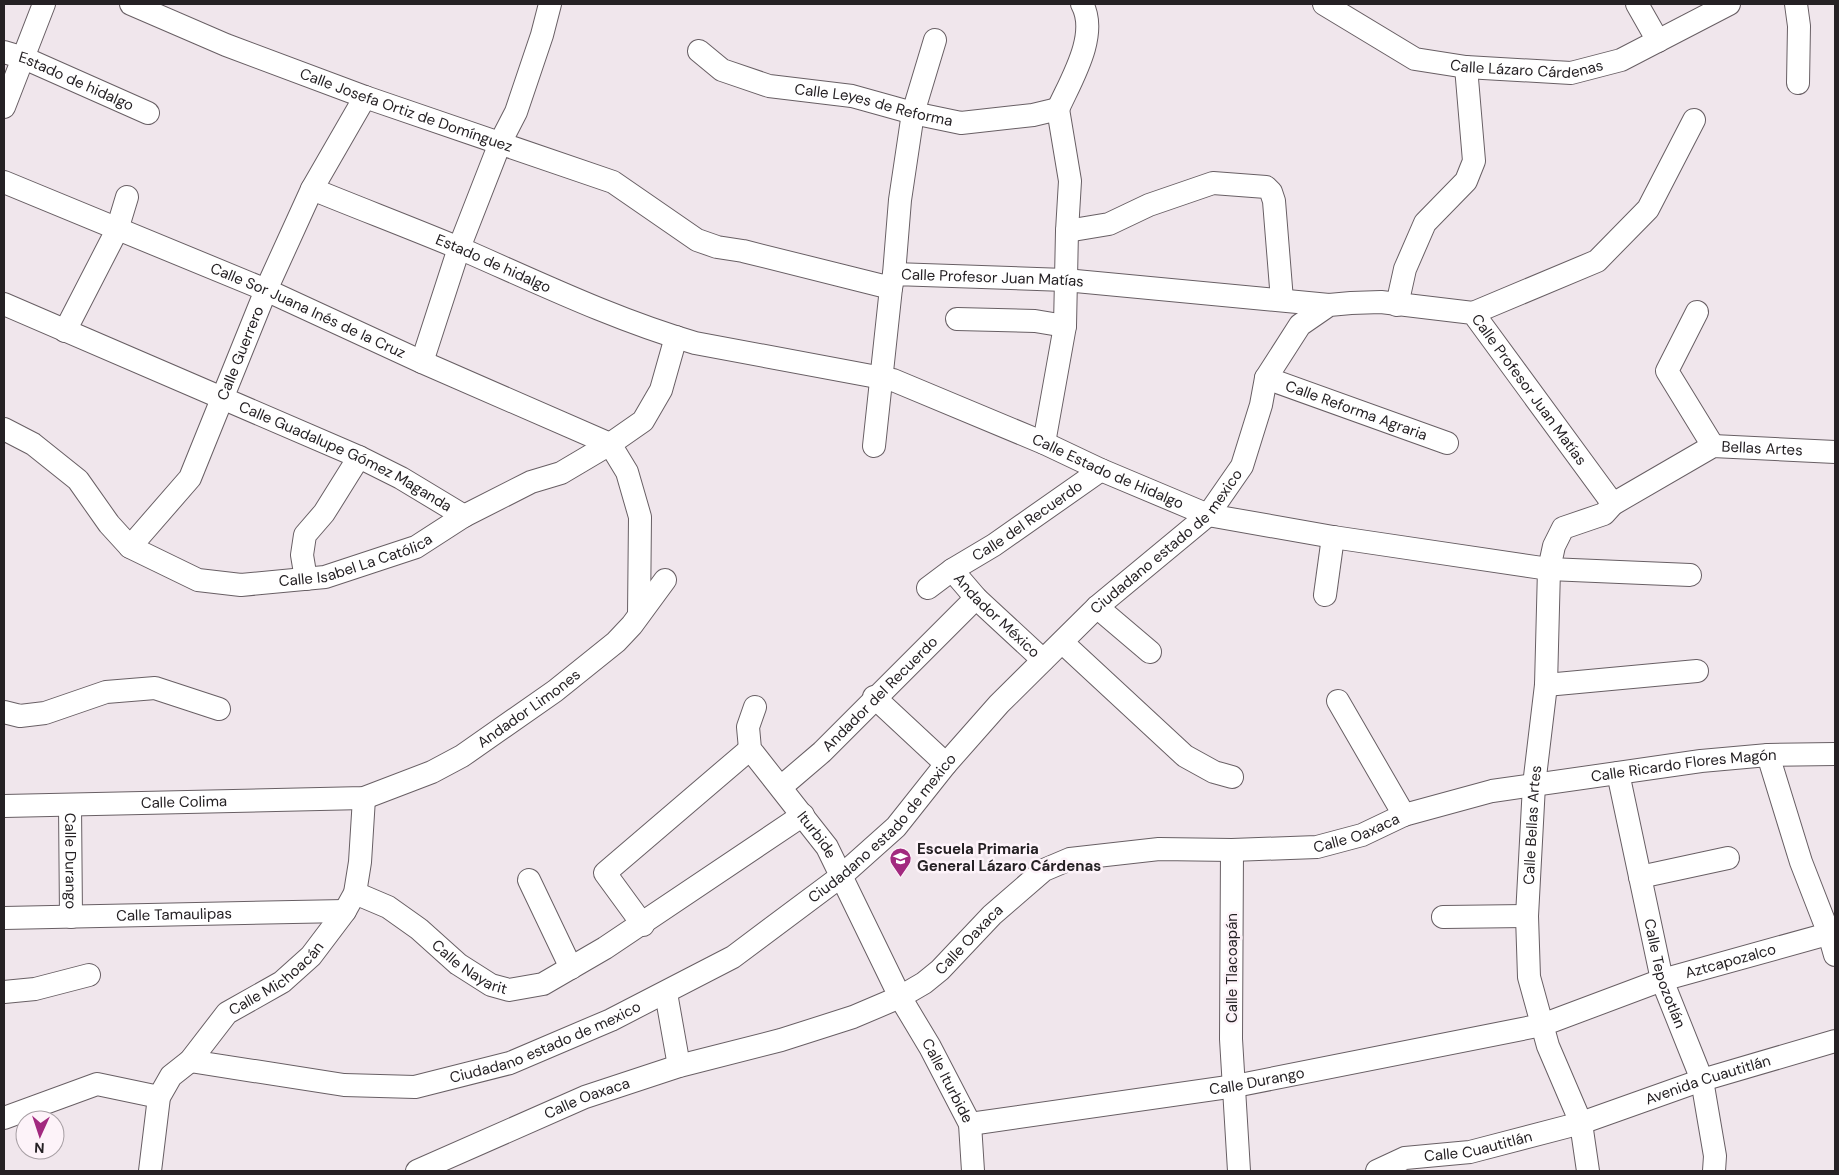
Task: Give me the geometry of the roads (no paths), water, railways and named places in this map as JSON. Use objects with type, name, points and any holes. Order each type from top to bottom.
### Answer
[{"type":"street","points":[[4,107],[14,55],[44,4]]},
{"type":"street","name":"Calle Josefa Ortiz de Domínguez","points":[[131,4],[226,45],[365,97],[613,182],[676,226]]},
{"type":"street","points":[[422,362],[459,248],[500,144],[516,112],[550,4]]},
{"type":"street","points":[[1044,443],[1065,326],[1066,231],[1070,181],[1058,109],[1086,46],[1086,14],[1082,4]]},
{"type":"street","name":"Calle Lázaro Cárdenas","points":[[1324,4],[1415,59],[1466,67],[1571,73],[1621,60],[1728,4]]},
{"type":"street","points":[[1637,4],[1658,41]]},
{"type":"street","points":[[1796,4],[1800,26],[1798,83]]},
{"type":"street","points":[[874,446],[882,378],[886,317],[913,113],[935,40]]},
{"type":"street","name":"Calle Leyes de Reforma","points":[[699,51],[722,70],[769,86],[852,96],[913,113],[961,123],[1033,115],[1058,109]]},
{"type":"street","name":"Estado de hidalgo","points":[[14,55],[148,113]]},
{"type":"street","points":[[1328,305],[1381,302],[1397,306],[1405,269],[1425,223],[1466,181],[1474,161],[1466,67]]},
{"type":"street","name":"Calle Guerrero","points":[[130,547],[190,478],[266,290],[312,189],[365,97]]},
{"type":"street","points":[[1473,313],[1597,261],[1648,209],[1694,120]]},
{"type":"street","name":"Calle Sor Juana Inés de la Cruz","points":[[4,182],[266,290],[422,362],[610,444]]},
{"type":"street","points":[[1066,231],[1109,224],[1149,205],[1213,183],[1266,187],[1271,192],[1274,201],[1282,300]]},
{"type":"street","name":"Estado de hidalgo","points":[[312,189],[459,248],[594,308],[676,337]]},
{"type":"street","points":[[64,331],[117,230],[126,197]]},
{"type":"street","name":"Calle Profesor Juan Matías","points":[[676,226],[696,240],[716,247],[892,281],[1065,280],[1328,305]]},
{"type":"street","name":"Calle Guadalupe Gómez Maganda","points":[[4,304],[359,457],[401,478],[464,516]]},
{"type":"street","name":"Ciudadano estado de mexico","points":[[190,1061],[344,1085],[415,1087],[510,1063],[611,1020],[733,957],[840,877],[896,827],[946,764],[998,704],[1063,643],[1097,607],[1208,515],[1242,466],[1261,405],[1266,378],[1300,325],[1328,305]]},
{"type":"street","name":"Calle Profesor Juan Matías","points":[[1397,306],[1473,313],[1613,504]]},
{"type":"street","points":[[1697,312],[1666,371],[1713,446]]},
{"type":"street","points":[[957,319],[1035,321],[1065,326]]},
{"type":"street","name":"Calle Estado de Hidalgo","points":[[676,337],[695,343],[894,380],[1208,515],[1332,537],[1549,569],[1690,575]]},
{"type":"street","name":"Calle Isabel La Católica","points":[[4,429],[33,444],[78,480],[109,524],[130,547],[198,580],[241,585],[325,577],[416,546],[464,516],[531,482],[561,473],[610,444],[643,421],[661,390],[676,337]]},
{"type":"street","name":"Calle Reforma Agraria","points":[[1266,378],[1448,443]]},
{"type":"street","points":[[610,444],[627,472],[640,518],[639,614]]},
{"type":"street","name":"Bellas Artes","points":[[1613,504],[1713,446],[1835,452]]},
{"type":"street","points":[[306,579],[302,555],[306,535],[324,513],[359,457]]},
{"type":"street","name":"Calle del Recuerdo","points":[[928,588],[952,570],[994,545],[1101,470]]},
{"type":"street","name":"Calle Bellas Artes","points":[[1588,1171],[1581,1123],[1548,1046],[1529,977],[1527,916],[1534,785],[1546,685],[1549,569],[1554,546],[1562,528],[1604,514],[1613,504]]},
{"type":"street","points":[[1325,595],[1332,537]]},
{"type":"street","name":"Andador México","points":[[952,570],[976,598],[1043,660]]},
{"type":"street","name":"Andador Limones","points":[[364,798],[432,772],[495,734],[555,691],[616,642],[632,625],[665,580]]},
{"type":"street","name":"Andador del Recuerdo","points":[[781,787],[822,752],[976,598]]},
{"type":"street","points":[[1097,607],[1150,652]]},
{"type":"street","points":[[1063,643],[1185,756],[1214,772],[1232,777]]},
{"type":"street","points":[[1546,685],[1697,671]]},
{"type":"street","points":[[4,712],[20,716],[44,713],[106,692],[155,688],[219,709]]},
{"type":"street","points":[[874,698],[946,764]]},
{"type":"street","points":[[1338,701],[1404,815]]},
{"type":"street","points":[[643,924],[605,873],[750,749],[748,727],[755,706]]},
{"type":"street","name":"Iturbide","points":[[750,749],[827,847],[900,997]]},
{"type":"street","points":[[1768,754],[1801,862],[1832,933],[1835,955]]},
{"type":"street","name":"Calle Ricardo Flores Magón","points":[[1534,785],[1768,754],[1835,754]]},
{"type":"street","name":"Calle Tepozotlán","points":[[1618,773],[1662,980],[1702,1080],[1715,1156],[1714,1171]]},
{"type":"street","name":"Calle Oaxaca","points":[[418,1171],[585,1097],[679,1066],[781,1040],[853,1017],[900,997],[924,983],[940,970],[992,914],[1044,870],[1070,859],[1159,848],[1232,850],[1317,847],[1362,835],[1404,815],[1492,791],[1534,785]]},
{"type":"street","name":"Calle Colima","points":[[4,806],[364,798]]},
{"type":"street","name":"Calle Michoacán","points":[[150,1171],[159,1097],[171,1076],[190,1061],[208,1034],[227,1013],[282,982],[311,956],[350,902],[360,862],[364,798]]},
{"type":"street","name":"Calle Durango","points":[[70,805],[71,917]]},
{"type":"street","name":"Calle Nayarit","points":[[350,902],[388,907],[419,929],[458,964],[491,985],[509,990],[543,984],[643,924],[803,815]]},
{"type":"street","name":"Calle Tlacoapán","points":[[1232,850],[1231,1039],[1239,1171]]},
{"type":"street","points":[[1640,876],[1728,858]]},
{"type":"street","points":[[529,880],[570,968]]},
{"type":"street","name":"Calle Tamaulipas","points":[[4,918],[71,917],[350,902]]},
{"type":"street","points":[[1443,917],[1527,916]]},
{"type":"street","name":"Aztcapozalco","points":[[1542,1025],[1662,980],[1832,933]]},
{"type":"street","points":[[4,992],[35,989],[89,975]]},
{"type":"street","points":[[666,993],[679,1066]]},
{"type":"street","name":"Calle Iturbide","points":[[900,997],[930,1047],[970,1124],[972,1171]]},
{"type":"street","name":"Calle Durango","points":[[970,1124],[1234,1086],[1542,1025]]},
{"type":"street","name":"Avenida Cuautitlán","points":[[1581,1123],[1702,1080],[1835,1042]]},
{"type":"street","points":[[4,1118],[97,1084],[159,1097]]},
{"type":"street","name":"Calle Cuautitlán","points":[[1377,1171],[1405,1158],[1470,1152],[1581,1123]]},
{"type":"place","name":"Escuela Primaria General Lázaro Cárdenas","points":[[901,877]]}]
